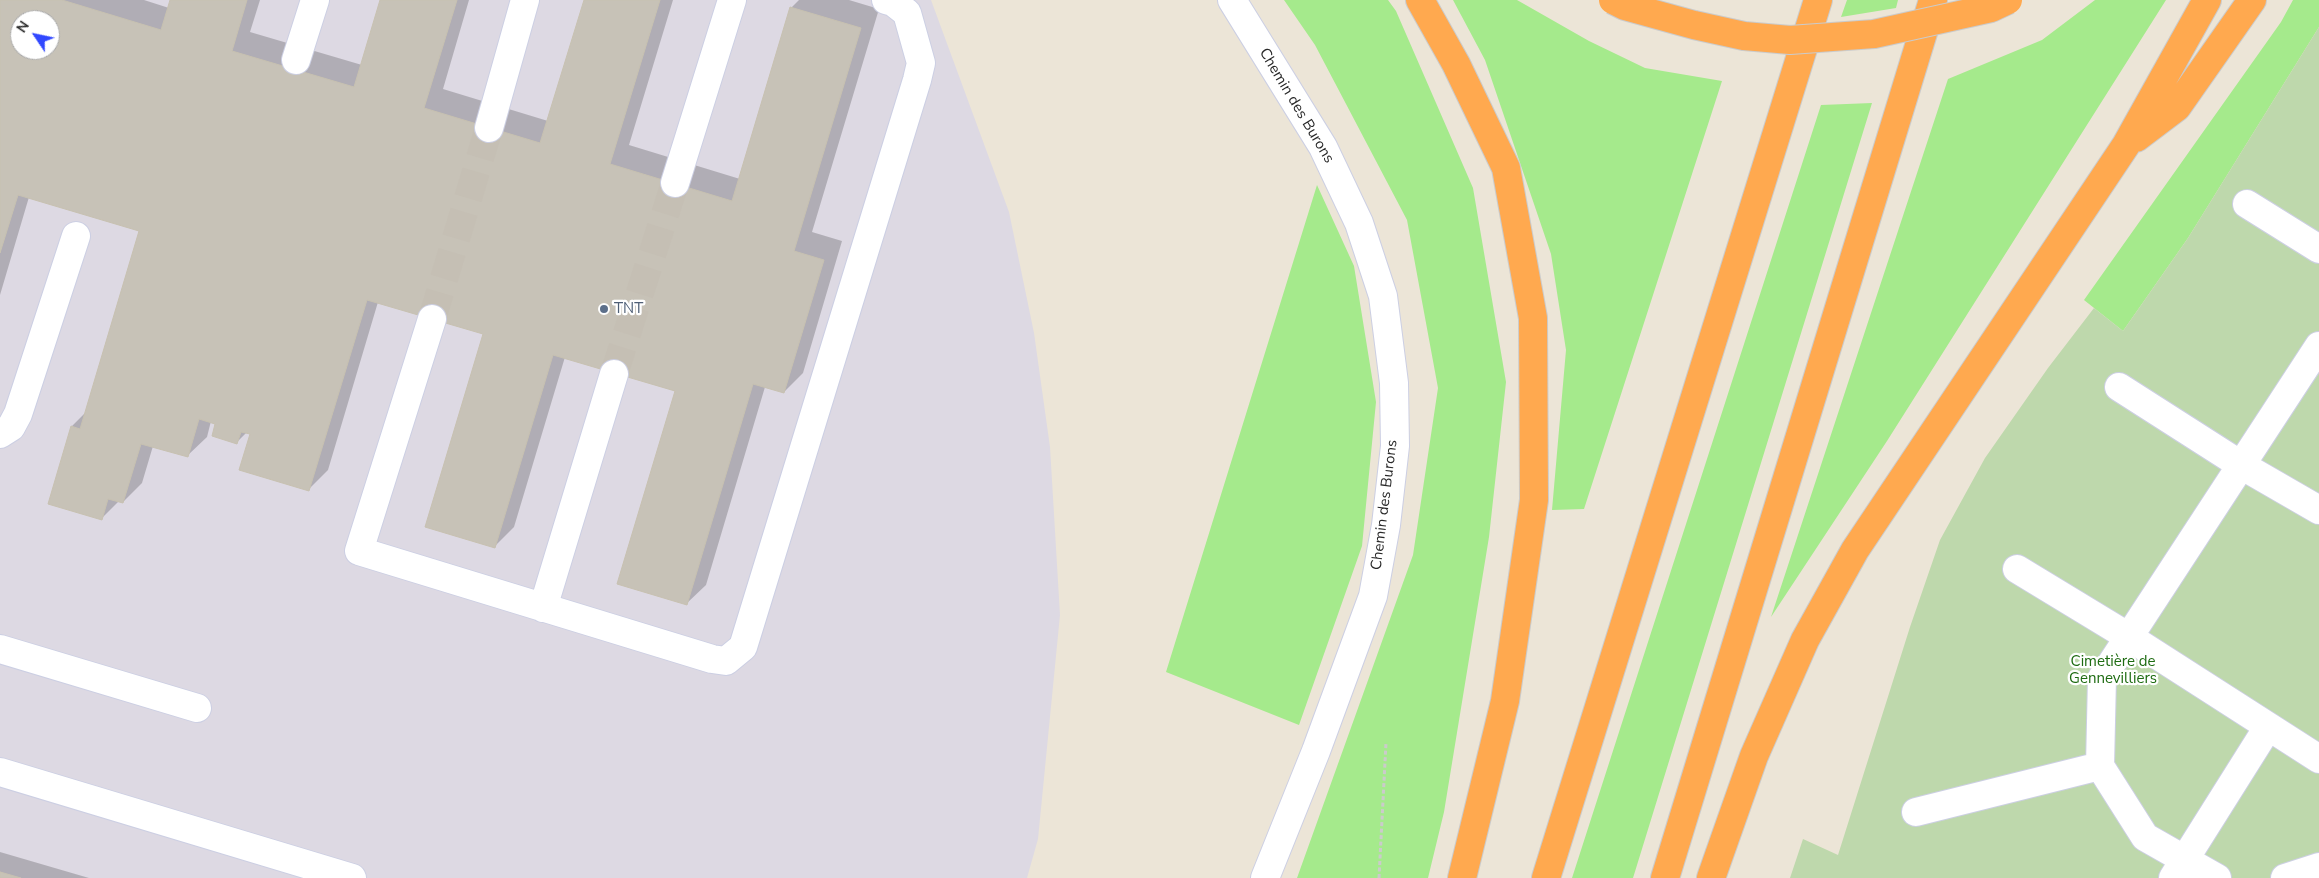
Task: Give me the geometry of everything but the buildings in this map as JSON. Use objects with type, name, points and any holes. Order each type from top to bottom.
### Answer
[{"type":"highway","points":[[1420,0],[1456,64],[1506,168],[1533,318],[1534,500],[1505,701],[1462,878]]},
{"type":"highway","points":[[1613,0],[1625,6],[1694,25],[1744,36],[1790,40],[1874,34],[1991,8],[2008,0]]},
{"type":"highway","points":[[1546,878],[1818,0]]},
{"type":"highway","points":[[1665,878],[1933,0]]},
{"type":"highway","points":[[1711,878],[1754,756],[1805,640],[1855,550],[2126,145],[2207,0]]},
{"type":"highway","points":[[2126,145],[2177,106],[2252,0]]},
{"type":"street","points":[[296,60],[315,0]]},
{"type":"street","points":[[489,128],[525,0]]},
{"type":"street","points":[[675,183],[732,0]]},
{"type":"street","points":[[432,319],[359,551],[712,659],[726,661],[743,647],[917,80],[921,63],[907,13],[886,0]]},
{"type":"street","name":"Chemin des Burons","points":[[1232,0],[1323,147],[1359,223],[1383,296],[1394,383],[1394,446],[1386,525],[1372,596],[1316,751],[1265,878]]},
{"type":"street","points":[[2247,204],[2319,249]]},
{"type":"street","points":[[0,434],[11,427],[18,414],[76,236]]},
{"type":"street","points":[[2217,878],[2179,869],[2145,837],[2100,766],[2102,678],[2319,346]]},
{"type":"street","points":[[543,608],[614,374]]},
{"type":"street","points":[[2119,387],[2241,465],[2319,510]]},
{"type":"street","points":[[2017,569],[2129,637],[2319,759]]},
{"type":"street","points":[[0,649],[196,708]]},
{"type":"street","points":[[2179,869],[2268,727]]},
{"type":"street","points":[[1916,812],[2100,766]]},
{"type":"street","points":[[0,772],[352,878]]},
{"type":"path","points":[[1379,878],[1386,743]]},
{"type":"shaded area","points":[[0,0],[931,0],[1009,212],[1034,333],[1050,447],[1060,615],[1038,839],[1027,878],[0,878]]},
{"type":"green space","points":[[1284,0],[1388,0],[1396,11],[1473,188],[1506,382],[1489,537],[1444,812],[1428,878],[1297,878],[1413,555],[1438,388],[1407,220],[1315,45]]},
{"type":"green space","points":[[1453,0],[1517,0],[1589,41],[1645,68],[1722,81],[1584,509],[1552,510],[1566,350],[1551,254],[1485,60]]},
{"type":"green space","points":[[1847,0],[1898,0],[1896,8],[1841,17]]},
{"type":"green space","points":[[2095,0],[2166,0],[1887,441],[1771,617],[1948,79],[2042,40]]},
{"type":"green space","points":[[2293,0],[2319,0],[2319,27],[2188,238],[2123,331],[2084,300],[2281,22]]},
{"type":"green space","name":"Cimetière de Gennevilliers","points":[[2319,27],[2319,878],[1790,878],[1803,839],[1838,855],[1910,627],[1940,540],[1985,458],[2048,368],[2094,308],[2123,331],[2188,238]]},
{"type":"green space","points":[[1872,103],[1633,878],[1572,878],[1821,105]]},
{"type":"green space","points":[[1317,185],[1354,266],[1376,402],[1362,546],[1299,725],[1166,672]]},
{"type":"tunnel","points":[[432,319],[489,128]]},
{"type":"tunnel","points":[[614,374],[675,183]]},
{"type":"place","name":"TNT","points":[[604,309]]}]
